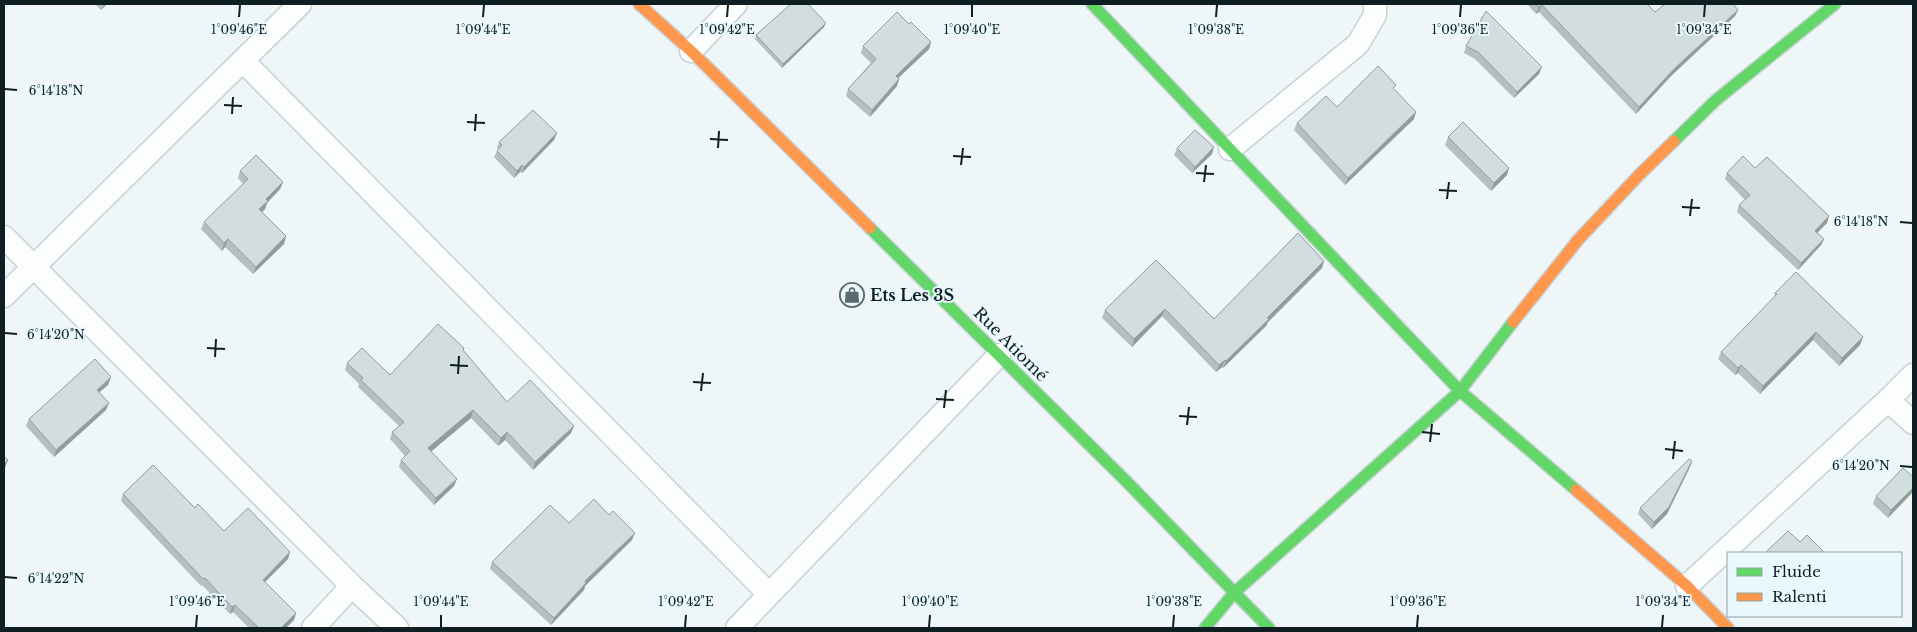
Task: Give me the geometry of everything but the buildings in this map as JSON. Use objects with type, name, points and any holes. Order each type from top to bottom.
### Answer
[{"type":"street","points":[[4,296],[300,4]]},
{"type":"street","name":"Rue Atiomé","points":[[639,4],[691,51],[1126,481],[1269,628]]},
{"type":"street","points":[[691,51],[736,4]]},
{"type":"street","points":[[1092,4],[1460,391],[1687,586],[1728,628]]},
{"type":"street","points":[[1230,149],[1358,44],[1374,15],[1375,4]]},
{"type":"street","points":[[1205,628],[1234,593],[1460,391],[1572,247],[1639,175],[1716,100],[1835,4]]},
{"type":"street","points":[[243,60],[769,594]]},
{"type":"street","points":[[4,237],[352,586],[397,628]]},
{"type":"street","points":[[737,628],[999,356]]},
{"type":"street","points":[[1687,586],[1913,375]]},
{"type":"street","points":[[1888,400],[1913,423]]},
{"type":"street","points":[[313,628],[352,586]]},
{"type":"traffic: fast","points":[[1092,4],[1460,391],[1576,490]]},
{"type":"traffic: fast","points":[[1674,141],[1716,100],[1835,4]]},
{"type":"traffic: fast","points":[[870,228],[1126,481],[1269,628]]},
{"type":"traffic: fast","points":[[1205,628],[1234,593],[1460,391],[1513,322]]},
{"type":"traffic: slow","points":[[639,4],[691,51],[870,228]]},
{"type":"traffic: slow","points":[[1513,322],[1578,240],[1674,141]]},
{"type":"traffic: slow","points":[[1576,490],[1687,586],[1728,628]]},
{"type":"place","name":"Ets Les 3S","points":[[852,295]]}]
